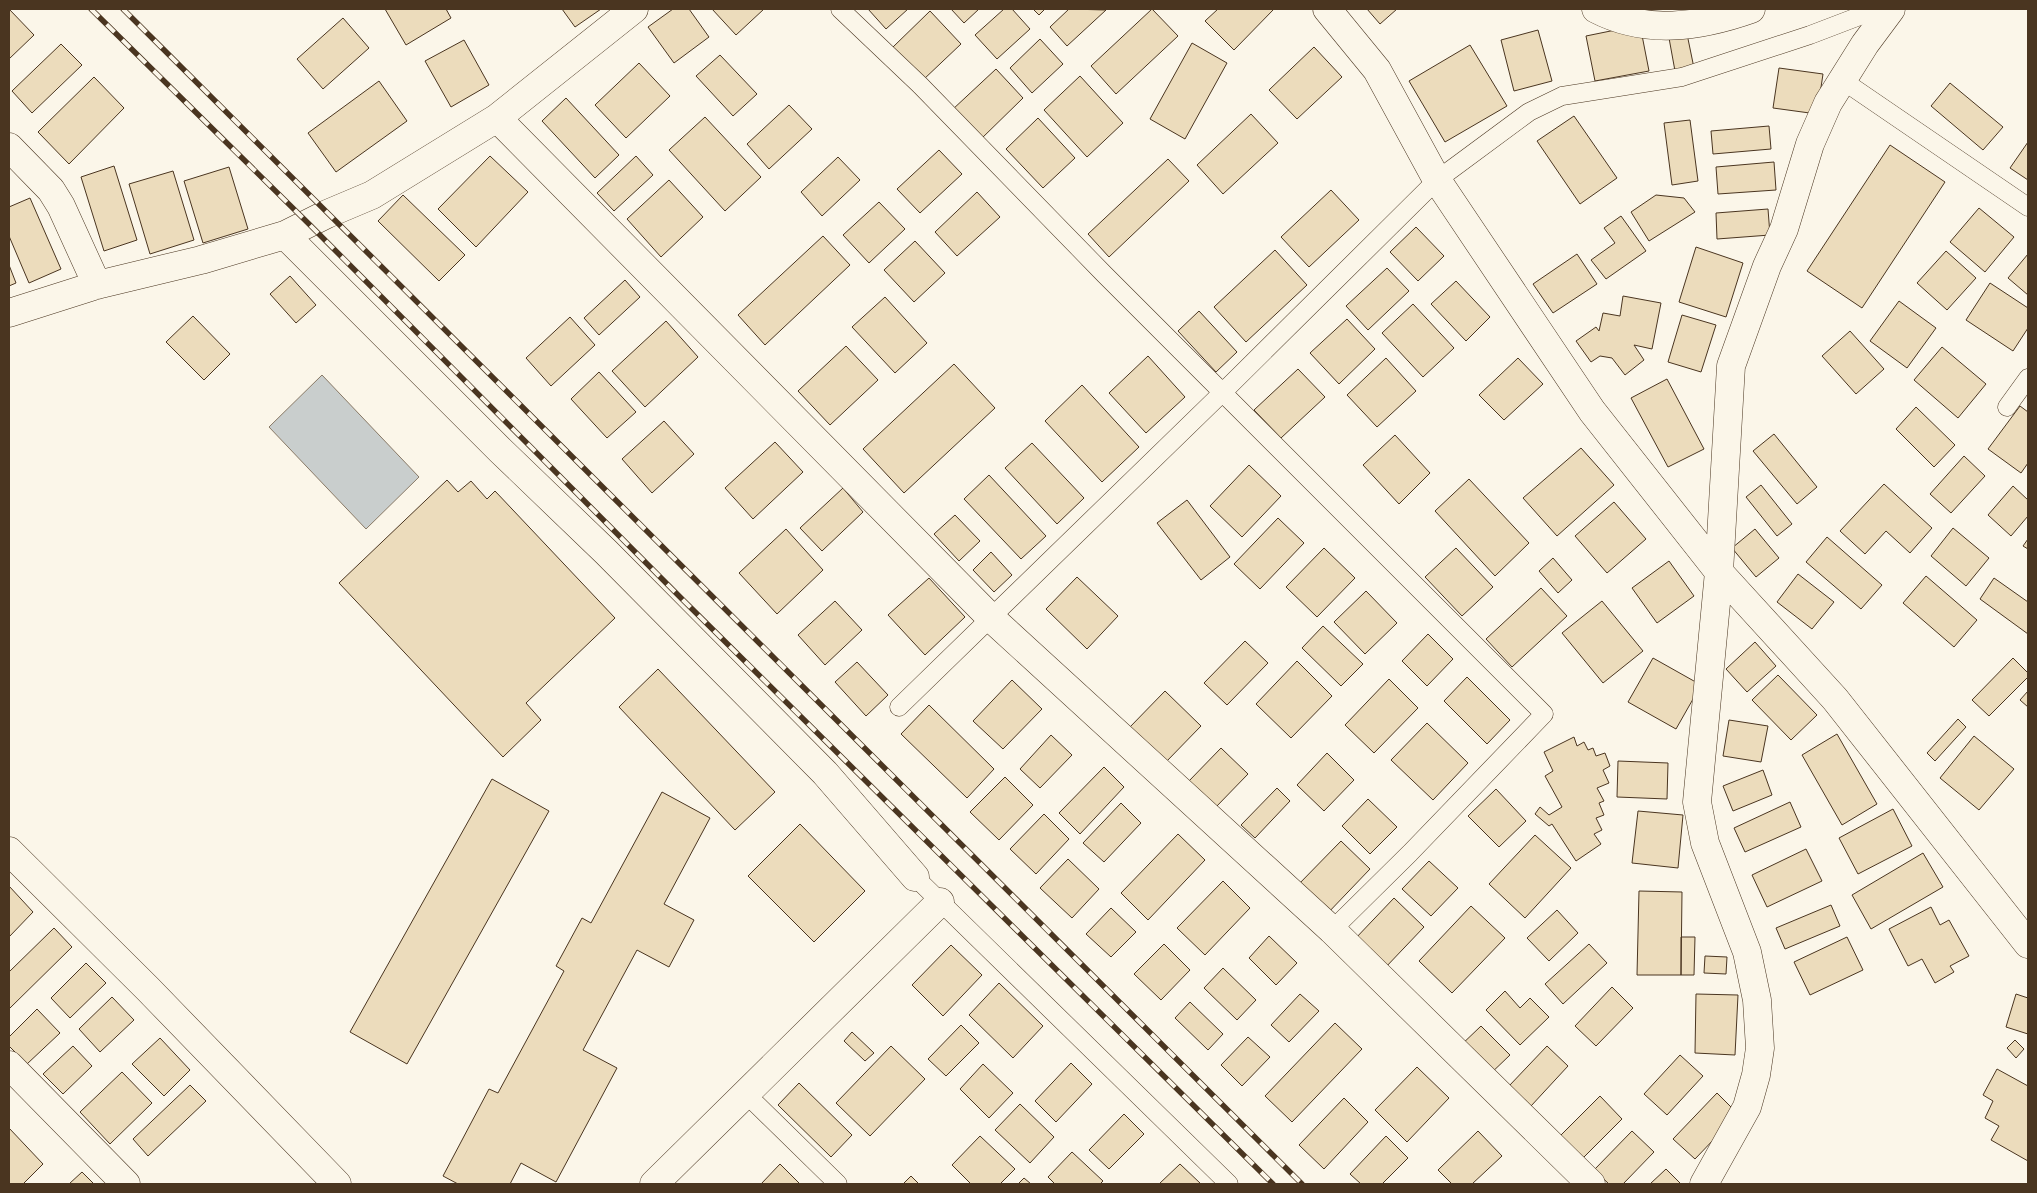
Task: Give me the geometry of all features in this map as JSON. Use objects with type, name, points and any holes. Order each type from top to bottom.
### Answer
[{"type":"street","points":[[9,313],[97,285],[201,260],[286,235],[327,214],[372,195],[497,118],[634,9]]},
{"type":"street","points":[[1327,9],[1377,70],[1437,180],[1592,411],[1719,572],[1835,699],[2028,944]]},
{"type":"street","points":[[1596,9],[1631,21],[1669,26],[1700,24],[1751,9]]},
{"type":"street","points":[[1704,1184],[1747,1108],[1756,1075],[1760,1048],[1757,1000],[1747,952],[1705,843],[1697,802],[1719,572],[1731,366],[1767,266],[1784,229],[1810,144],[1828,103],[1864,44],[1891,9]]},
{"type":"street","points":[[497,118],[991,618],[1332,930],[1591,1184]]},
{"type":"street","points":[[9,147],[51,190],[61,206],[97,285]]},
{"type":"street","points":[[286,235],[501,451],[606,552],[825,774],[915,878]]},
{"type":"street","points":[[9,851],[148,989],[337,1184]]},
{"type":"street","points":[[654,1184],[940,902]]},
{"type":"street","points":[[9,1066],[126,1184]]},
{"type":"lane","points":[[840,9],[920,85],[1544,714],[1410,853],[1332,930]]},
{"type":"lane","points":[[899,707],[1223,392],[1437,180],[1528,112],[1562,96],[1682,76],[1802,38],[1878,9]]},
{"type":"lane","points":[[1842,80],[2028,207]]},
{"type":"lane","points":[[2006,408],[2028,378]]},
{"type":"lane","points":[[915,878],[1229,1184]]},
{"type":"lane","points":[[746,1094],[838,1184]]},
{"type":"shaded area","points":[[322,375],[419,477],[366,529],[269,427]]},
{"type":"building","points":[[9,9],[34,35],[9,59]]},
{"type":"building","points":[[385,9],[446,9],[451,18],[406,45]]},
{"type":"building","points":[[562,9],[601,9],[575,27]]},
{"type":"building","points":[[673,9],[689,9],[709,37],[674,63],[648,27]]},
{"type":"building","points":[[712,9],[764,9],[736,35]]},
{"type":"building","points":[[868,9],[908,9],[886,29]]},
{"type":"building","points":[[951,9],[979,9],[964,23]]},
{"type":"building","points":[[1004,9],[1012,9],[1030,29],[997,59],[975,35]]},
{"type":"building","points":[[1033,9],[1045,9],[1039,15]]},
{"type":"building","points":[[1069,9],[1106,10],[1067,46],[1050,27]]},
{"type":"building","points":[[1152,9],[1178,36],[1116,94],[1091,66]]},
{"type":"building","points":[[1218,9],[1274,9],[1234,50],[1205,21]]},
{"type":"building","points":[[1367,9],[1397,9],[1380,24]]},
{"type":"building","points":[[930,11],[961,44],[923,80],[893,47]]},
{"type":"building","points":[[343,18],[369,48],[323,89],[297,59]]},
{"type":"building","points":[[1640,25],[1649,71],[1595,81],[1586,36]]},
{"type":"building","points":[[1538,30],[1552,81],[1514,91],[1501,40]]},
{"type":"building","points":[[1687,34],[1694,68],[1675,71],[1669,38]]},
{"type":"building","points":[[1040,39],[1063,64],[1032,93],[1010,68]]},
{"type":"building","points":[[464,40],[489,85],[451,107],[425,61]]},
{"type":"building","points":[[1192,43],[1227,63],[1185,139],[1150,119]]},
{"type":"building","points":[[61,44],[82,65],[32,113],[12,91]]},
{"type":"building","points":[[1470,45],[1507,106],[1445,142],[1409,81]]},
{"type":"building","points":[[1314,47],[1342,77],[1297,119],[1269,90]]},
{"type":"building","points":[[720,55],[757,94],[733,116],[696,76]]},
{"type":"building","points":[[639,63],[670,96],[626,138],[595,105]]},
{"type":"building","points":[[1779,68],[1823,74],[1817,114],[1773,108]]},
{"type":"building","points":[[996,69],[1023,98],[980,140],[952,110]]},
{"type":"building","points":[[1080,76],[1123,123],[1087,157],[1044,110]]},
{"type":"building","points":[[94,77],[124,108],[69,164],[38,132]]},
{"type":"building","points":[[379,81],[407,121],[336,172],[308,133]]},
{"type":"building","points":[[1950,83],[2003,127],[1983,150],[1931,106]]},
{"type":"building","points":[[566,98],[619,155],[595,178],[542,121]]},
{"type":"building","points":[[789,105],[812,129],[769,169],[747,144]]},
{"type":"building","points":[[1251,114],[1278,143],[1223,194],[1197,165]]},
{"type":"building","points":[[1574,116],[1617,178],[1580,204],[1537,141]]},
{"type":"building","points":[[705,117],[761,177],[725,211],[669,150]]},
{"type":"building","points":[[1038,118],[1075,158],[1043,188],[1006,149]]},
{"type":"building","points":[[1690,120],[1698,181],[1672,185],[1664,123]]},
{"type":"building","points":[[1769,126],[1771,149],[1713,154],[1711,131]]},
{"type":"building","points":[[2028,142],[2028,180],[2010,168]]},
{"type":"building","points":[[1890,145],[1945,182],[1862,308],[1807,271]]},
{"type":"building","points":[[939,150],[962,174],[920,213],[897,189]]},
{"type":"building","points":[[490,156],[528,192],[476,247],[438,209]]},
{"type":"building","points":[[636,156],[653,175],[614,211],[597,193]]},
{"type":"building","points":[[838,157],[860,180],[822,216],[801,192]]},
{"type":"building","points":[[1168,159],[1189,181],[1109,257],[1088,234]]},
{"type":"building","points":[[1774,162],[1776,190],[1718,194],[1716,167]]},
{"type":"building","points":[[114,166],[137,240],[104,251],[81,177]]},
{"type":"building","points":[[229,167],[248,229],[203,243],[184,181]]},
{"type":"building","points":[[173,171],[194,240],[150,254],[129,184]]},
{"type":"building","points":[[669,180],[703,217],[661,257],[627,219]]},
{"type":"building","points":[[1331,190],[1359,220],[1309,267],[1281,237]]},
{"type":"building","points":[[977,192],[1000,217],[957,256],[935,232]]},
{"type":"building","points":[[403,195],[465,255],[439,281],[378,221]]},
{"type":"building","points":[[1656,195],[1684,198],[1695,212],[1649,241],[1631,212]]},
{"type":"building","points":[[30,198],[61,269],[29,283],[9,236],[9,207]]},
{"type":"building","points":[[879,202],[905,229],[869,263],[843,235]]},
{"type":"building","points":[[1979,208],[2014,237],[1985,272],[1950,242]]},
{"type":"building","points":[[1768,209],[1770,235],[1717,239],[1716,213]]},
{"type":"building","points":[[1621,216],[1646,251],[1606,279],[1591,260],[1615,243],[1604,228]]},
{"type":"building","points":[[1416,227],[1444,256],[1418,281],[1390,252]]},
{"type":"building","points":[[823,236],[850,265],[765,345],[738,315]]},
{"type":"building","points":[[915,241],[945,273],[914,302],[884,270]]},
{"type":"building","points":[[1696,247],[1743,263],[1726,317],[1679,302]]},
{"type":"building","points":[[1275,250],[1307,285],[1246,342],[1214,307]]},
{"type":"building","points":[[1946,251],[1976,278],[1947,310],[1917,283]]},
{"type":"building","points":[[1577,254],[1597,284],[1553,313],[1533,284]]},
{"type":"building","points":[[2028,254],[2028,295],[2008,278]]},
{"type":"building","points":[[9,265],[16,283],[9,286]]},
{"type":"building","points":[[1387,268],[1409,291],[1368,330],[1346,306]]},
{"type":"building","points":[[290,276],[316,305],[296,323],[270,294]]},
{"type":"building","points":[[625,280],[640,297],[599,335],[584,318]]},
{"type":"building","points":[[1456,281],[1490,317],[1466,341],[1431,304]]},
{"type":"building","points":[[1990,283],[2028,308],[2028,328],[2013,351],[1966,320]]},
{"type":"building","points":[[1623,296],[1661,303],[1652,349],[1634,345],[1644,360],[1625,375],[1612,358],[1600,356],[1591,362],[1576,341],[1596,327],[1599,331],[1603,313],[1620,316]]},
{"type":"building","points":[[885,297],[927,343],[895,373],[852,327]]},
{"type":"building","points":[[1899,301],[1936,328],[1907,368],[1870,341]]},
{"type":"building","points":[[1413,304],[1454,348],[1423,377],[1382,333]]},
{"type":"building","points":[[1199,311],[1237,352],[1216,372],[1178,331]]},
{"type":"building","points":[[1682,315],[1716,325],[1701,372],[1668,362]]},
{"type":"building","points":[[193,316],[230,354],[204,380],[166,342]]},
{"type":"building","points":[[570,317],[595,345],[551,386],[526,358]]},
{"type":"building","points":[[1347,319],[1375,349],[1339,384],[1310,353]]},
{"type":"building","points":[[666,321],[698,357],[645,407],[612,371]]},
{"type":"building","points":[[1850,331],[1884,369],[1856,394],[1822,356]]},
{"type":"building","points":[[846,346],[878,380],[830,425],[798,391]]},
{"type":"building","points":[[1942,347],[1986,384],[1958,418],[1914,380]]},
{"type":"building","points":[[1148,356],[1185,397],[1146,433],[1109,393]]},
{"type":"building","points":[[1386,358],[1416,391],[1377,427],[1347,395]]},
{"type":"building","points":[[1518,358],[1543,384],[1504,420],[1479,395]]},
{"type":"building","points":[[954,364],[995,408],[904,493],[863,449]]},
{"type":"building","points":[[1298,369],[1325,397],[1281,438],[1254,410]]},
{"type":"building","points":[[599,372],[636,412],[607,438],[571,399]]},
{"type":"building","points":[[1667,379],[1704,449],[1668,467],[1631,398]]},
{"type":"building","points":[[1082,385],[1139,447],[1102,482],[1045,421]]},
{"type":"building","points":[[2020,406],[2028,412],[2028,463],[2021,473],[1988,449]]},
{"type":"building","points":[[1916,407],[1955,445],[1934,467],[1896,429]]},
{"type":"building","points":[[664,421],[694,454],[652,493],[622,459]]},
{"type":"building","points":[[1774,434],[1817,487],[1797,504],[1753,451]]},
{"type":"building","points":[[1395,435],[1430,473],[1399,504],[1363,465]]},
{"type":"building","points":[[775,442],[803,472],[753,519],[725,488]]},
{"type":"building","points":[[1032,443],[1084,498],[1057,524],[1005,468]]},
{"type":"building","points":[[1581,448],[1614,485],[1557,536],[1523,498]]},
{"type":"building","points":[[1964,456],[1985,476],[1951,513],[1930,494]]},
{"type":"building","points":[[1249,465],[1281,496],[1242,537],[1210,506]]},
{"type":"building","points":[[989,475],[1046,536],[1021,559],[964,499]]},
{"type":"building","points":[[1469,479],[1529,543],[1495,576],[1435,511]]},
{"type":"building","points":[[447,480],[458,492],[471,481],[487,499],[495,491],[615,618],[526,703],[541,720],[503,757],[339,583]]},
{"type":"building","points":[[1884,484],[1932,528],[1910,553],[1886,531],[1865,554],[1840,531]]},
{"type":"building","points":[[1761,485],[1792,524],[1777,536],[1746,497]]},
{"type":"building","points":[[2013,486],[2028,500],[2028,516],[2011,536],[1988,515]]},
{"type":"building","points":[[843,488],[863,512],[822,551],[800,528]]},
{"type":"building","points":[[1187,500],[1230,557],[1201,580],[1157,523]]},
{"type":"building","points":[[1614,502],[1646,539],[1607,573],[1575,536]]},
{"type":"building","points":[[955,515],[980,541],[959,561],[934,534]]},
{"type":"building","points":[[1278,518],[1304,543],[1260,589],[1234,564]]},
{"type":"building","points":[[1953,528],[1989,558],[1966,586],[1931,556]]},
{"type":"building","points":[[786,529],[823,570],[777,614],[739,573]]},
{"type":"building","points":[[1755,529],[1779,558],[1756,577],[1732,548]]},
{"type":"building","points":[[1827,537],[1882,585],[1861,609],[1806,562]]},
{"type":"building","points":[[2028,539],[2028,549],[2023,546]]},
{"type":"building","points":[[1324,548],[1355,578],[1317,617],[1286,587]]},
{"type":"building","points":[[1456,548],[1493,587],[1462,616],[1425,577]]},
{"type":"building","points":[[991,552],[1012,575],[994,592],[973,570]]},
{"type":"building","points":[[1553,558],[1572,580],[1558,593],[1539,571]]},
{"type":"building","points":[[1669,561],[1694,596],[1657,623],[1632,588]]},
{"type":"building","points":[[1798,574],[1834,602],[1812,629],[1777,602]]},
{"type":"building","points":[[1926,576],[1977,620],[1954,647],[1903,603]]},
{"type":"building","points":[[1077,577],[1118,616],[1087,649],[1046,609]]},
{"type":"building","points":[[929,578],[965,617],[925,655],[888,615]]},
{"type":"building","points":[[1994,578],[2028,602],[2028,634],[1980,599]]},
{"type":"building","points":[[1541,588],[1567,616],[1512,667],[1486,639]]},
{"type":"building","points":[[1366,591],[1397,623],[1365,654],[1334,622]]},
{"type":"building","points":[[835,601],[862,630],[825,665],[798,635]]},
{"type":"building","points":[[1602,601],[1643,651],[1603,683],[1562,633]]},
{"type":"building","points":[[1323,626],[1363,664],[1341,686],[1302,648]]},
{"type":"building","points":[[1428,634],[1453,659],[1427,686],[1402,661]]},
{"type":"building","points":[[1245,641],[1268,663],[1227,705],[1204,683]]},
{"type":"building","points":[[1755,642],[1776,666],[1747,692],[1726,669]]},
{"type":"building","points":[[1653,658],[1701,685],[1676,729],[1628,702]]},
{"type":"building","points":[[2013,658],[2028,673],[2028,677],[1989,716],[1972,700]]},
{"type":"building","points":[[1297,661],[1332,696],[1291,738],[1256,704]]},
{"type":"building","points":[[857,662],[888,695],[866,716],[835,682]]},
{"type":"building","points":[[658,669],[775,792],[735,830],[619,707]]},
{"type":"building","points":[[1778,675],[1817,715],[1791,740],[1752,700]]},
{"type":"building","points":[[1467,677],[1510,720],[1487,744],[1444,701]]},
{"type":"building","points":[[1389,679],[1418,708],[1374,753],[1345,725]]},
{"type":"building","points":[[1012,680],[1042,709],[1003,749],[973,721]]},
{"type":"building","points":[[1165,691],[1201,726],[1165,763],[1129,728]]},
{"type":"building","points":[[2028,691],[2028,707],[2020,700]]},
{"type":"building","points":[[929,705],[994,769],[967,798],[901,734]]},
{"type":"building","points":[[1958,719],[1966,727],[1935,761],[1927,753]]},
{"type":"building","points":[[1729,720],[1768,726],[1761,762],[1723,756]]},
{"type":"building","points":[[1427,723],[1468,763],[1433,800],[1391,760]]},
{"type":"building","points":[[1837,734],[1877,804],[1842,825],[1802,755]]},
{"type":"building","points":[[1051,735],[1072,755],[1040,788],[1020,769]]},
{"type":"building","points":[[1974,736],[2014,769],[1979,810],[1940,778]]},
{"type":"building","points":[[1574,737],[1577,746],[1584,742],[1588,750],[1593,748],[1596,756],[1605,753],[1610,766],[1603,770],[1609,783],[1597,788],[1604,801],[1599,803],[1604,815],[1596,818],[1602,830],[1594,834],[1601,844],[1576,861],[1552,824],[1549,826],[1535,814],[1540,807],[1549,815],[1562,807],[1545,776],[1553,771],[1544,752]]},
{"type":"building","points":[[1221,748],[1248,774],[1215,808],[1188,782]]},
{"type":"building","points":[[1327,753],[1354,780],[1324,811],[1297,785]]},
{"type":"building","points":[[1618,761],[1668,763],[1667,799],[1617,797]]},
{"type":"building","points":[[1104,767],[1124,787],[1080,834],[1059,813]]},
{"type":"building","points":[[1763,770],[1772,795],[1733,811],[1723,786]]},
{"type":"building","points":[[1005,777],[1033,805],[999,840],[970,812]]},
{"type":"building","points":[[492,779],[549,811],[407,1064],[350,1032]]},
{"type":"building","points":[[1277,788],[1290,801],[1255,838],[1241,825]]},
{"type":"building","points":[[1496,789],[1526,821],[1499,847],[1468,816]]},
{"type":"building","points":[[662,792],[710,818],[664,904],[694,920],[669,967],[637,950],[583,1050],[617,1068],[556,1182],[521,1163],[510,1184],[458,1184],[443,1176],[489,1089],[498,1093],[564,971],[556,966],[582,918],[591,923]]},
{"type":"building","points":[[1368,799],[1397,827],[1370,854],[1342,826]]},
{"type":"building","points":[[1790,802],[1801,827],[1745,852],[1734,828]]},
{"type":"building","points":[[1121,803],[1141,823],[1104,862],[1083,843]]},
{"type":"building","points":[[1893,809],[1912,846],[1858,874],[1839,838]]},
{"type":"building","points":[[1638,811],[1683,815],[1678,868],[1632,863]]},
{"type":"building","points":[[1044,814],[1069,839],[1036,874],[1010,849]]},
{"type":"building","points":[[800,824],[865,891],[814,942],[748,876]]},
{"type":"building","points":[[1178,834],[1205,860],[1148,920],[1121,893]]},
{"type":"building","points":[[1535,835],[1571,868],[1525,918],[1489,884]]},
{"type":"building","points":[[1341,841],[1370,869],[1325,916],[1296,887]]},
{"type":"building","points":[[1806,849],[1822,881],[1767,907],[1752,875]]},
{"type":"building","points":[[1923,853],[1943,887],[1871,929],[1852,895]]},
{"type":"building","points":[[1068,859],[1099,889],[1072,918],[1040,888]]},
{"type":"building","points":[[1429,861],[1458,888],[1431,916],[1402,889]]},
{"type":"building","points":[[1223,881],[1250,908],[1205,955],[1177,928]]},
{"type":"building","points":[[9,886],[33,912],[9,937]]},
{"type":"building","points":[[1639,891],[1682,892],[1681,975],[1637,975]]},
{"type":"building","points":[[1394,898],[1424,927],[1384,969],[1354,940]]},
{"type":"building","points":[[1831,905],[1840,926],[1785,949],[1776,928]]},
{"type":"building","points":[[1471,906],[1505,938],[1452,993],[1419,961]]},
{"type":"building","points":[[1931,907],[1940,925],[1949,920],[1969,956],[1950,966],[1954,972],[1935,983],[1922,959],[1908,966],[1889,929]]},
{"type":"building","points":[[1111,908],[1136,932],[1111,957],[1086,934]]},
{"type":"building","points":[[1557,910],[1578,933],[1549,961],[1527,938]]},
{"type":"building","points":[[54,928],[72,947],[9,1009],[9,972]]},
{"type":"building","points":[[1269,936],[1297,963],[1276,985],[1249,958]]},
{"type":"building","points":[[1681,937],[1695,937],[1694,975],[1681,975]]},
{"type":"building","points":[[1847,937],[1863,970],[1810,995],[1794,962]]},
{"type":"building","points":[[1164,944],[1190,970],[1161,1000],[1134,974]]},
{"type":"building","points":[[1589,944],[1607,963],[1563,1004],[1545,984]]},
{"type":"building","points":[[951,945],[982,975],[943,1016],[912,985]]},
{"type":"building","points":[[1705,956],[1727,957],[1726,974],[1704,973]]},
{"type":"building","points":[[86,963],[106,983],[70,1018],[51,998]]},
{"type":"building","points":[[1223,968],[1256,1000],[1237,1020],[1204,988]]},
{"type":"building","points":[[999,983],[1043,1026],[1013,1058],[969,1015]]},
{"type":"building","points":[[1612,987],[1633,1008],[1596,1046],[1575,1026]]},
{"type":"building","points":[[1505,991],[1520,1008],[1530,998],[1549,1017],[1520,1045],[1486,1010]]},
{"type":"building","points":[[1300,994],[1319,1011],[1289,1042],[1271,1025]]},
{"type":"building","points":[[1696,994],[1738,995],[1735,1055],[1695,1053]]},
{"type":"building","points":[[2016,994],[2028,998],[2028,1034],[2006,1027]]},
{"type":"building","points":[[112,997],[134,1020],[100,1052],[79,1029]]},
{"type":"building","points":[[1190,1002],[1223,1034],[1208,1050],[1175,1018]]},
{"type":"building","points":[[37,1009],[60,1033],[27,1064],[9,1046],[9,1037]]},
{"type":"building","points":[[1335,1023],[1362,1049],[1292,1122],[1265,1096]]},
{"type":"building","points":[[961,1025],[979,1043],[946,1076],[928,1059]]},
{"type":"building","points":[[1481,1026],[1510,1055],[1487,1077],[1458,1048]]},
{"type":"building","points":[[852,1032],[874,1053],[865,1061],[844,1041]]},
{"type":"building","points":[[1248,1037],[1270,1057],[1242,1086],[1221,1065]]},
{"type":"building","points":[[160,1038],[190,1070],[164,1096],[132,1064]]},
{"type":"building","points":[[2015,1040],[2024,1049],[2016,1058],[2007,1048]]},
{"type":"building","points":[[73,1046],[92,1066],[63,1094],[43,1074]]},
{"type":"building","points":[[891,1046],[925,1079],[870,1136],[836,1103]]},
{"type":"building","points":[[1547,1046],[1568,1066],[1531,1106],[1509,1086]]},
{"type":"building","points":[[1680,1055],[1703,1076],[1667,1115],[1644,1094]]},
{"type":"building","points":[[1071,1063],[1092,1084],[1056,1122],[1035,1101]]},
{"type":"building","points":[[983,1064],[1013,1093],[989,1118],[960,1089]]},
{"type":"building","points":[[1417,1067],[1449,1098],[1407,1142],[1375,1110]]},
{"type":"building","points":[[1997,1069],[2028,1086],[2028,1161],[1991,1140],[1999,1126],[1985,1118],[1993,1101],[1983,1095]]},
{"type":"building","points":[[122,1072],[152,1103],[110,1144],[80,1112]]},
{"type":"building","points":[[799,1083],[852,1135],[831,1157],[778,1105]]},
{"type":"building","points":[[190,1085],[206,1101],[148,1156],[133,1139]]},
{"type":"building","points":[[1717,1093],[1738,1114],[1695,1159],[1673,1139]]},
{"type":"building","points":[[1600,1096],[1622,1119],[1580,1161],[1557,1139]]},
{"type":"building","points":[[1344,1098],[1368,1122],[1324,1169],[1299,1145]]},
{"type":"building","points":[[1020,1104],[1054,1137],[1030,1163],[995,1130]]},
{"type":"building","points":[[1124,1114],[1144,1134],[1109,1169],[1089,1150]]},
{"type":"building","points":[[9,1128],[43,1164],[23,1184],[9,1184]]},
{"type":"building","points":[[1478,1131],[1502,1156],[1472,1184],[1452,1184],[1438,1170]]},
{"type":"building","points":[[1632,1131],[1654,1152],[1623,1184],[1609,1184],[1594,1170]]},
{"type":"building","points":[[980,1136],[1015,1169],[1000,1184],[971,1184],[952,1165]]},
{"type":"building","points":[[1386,1136],[1408,1158],[1382,1184],[1361,1184],[1350,1174]]},
{"type":"building","points":[[1072,1152],[1103,1181],[1100,1184],[1055,1184],[1048,1177]]},
{"type":"building","points":[[780,1164],[800,1184],[761,1184]]},
{"type":"building","points":[[1180,1164],[1201,1184],[1159,1184]]},
{"type":"building","points":[[1666,1169],[1681,1184],[1650,1184]]},
{"type":"building","points":[[82,1172],[94,1184],[69,1184]]},
{"type":"building","points":[[911,1176],[919,1184],[903,1184]]},
{"type":"building","points":[[1024,1178],[1031,1184],[1018,1184]]},
{"type":"railway","points":[[91,9],[309,224],[683,600],[1273,1184]]},
{"type":"railway","points":[[123,9],[1302,1184]]}]
